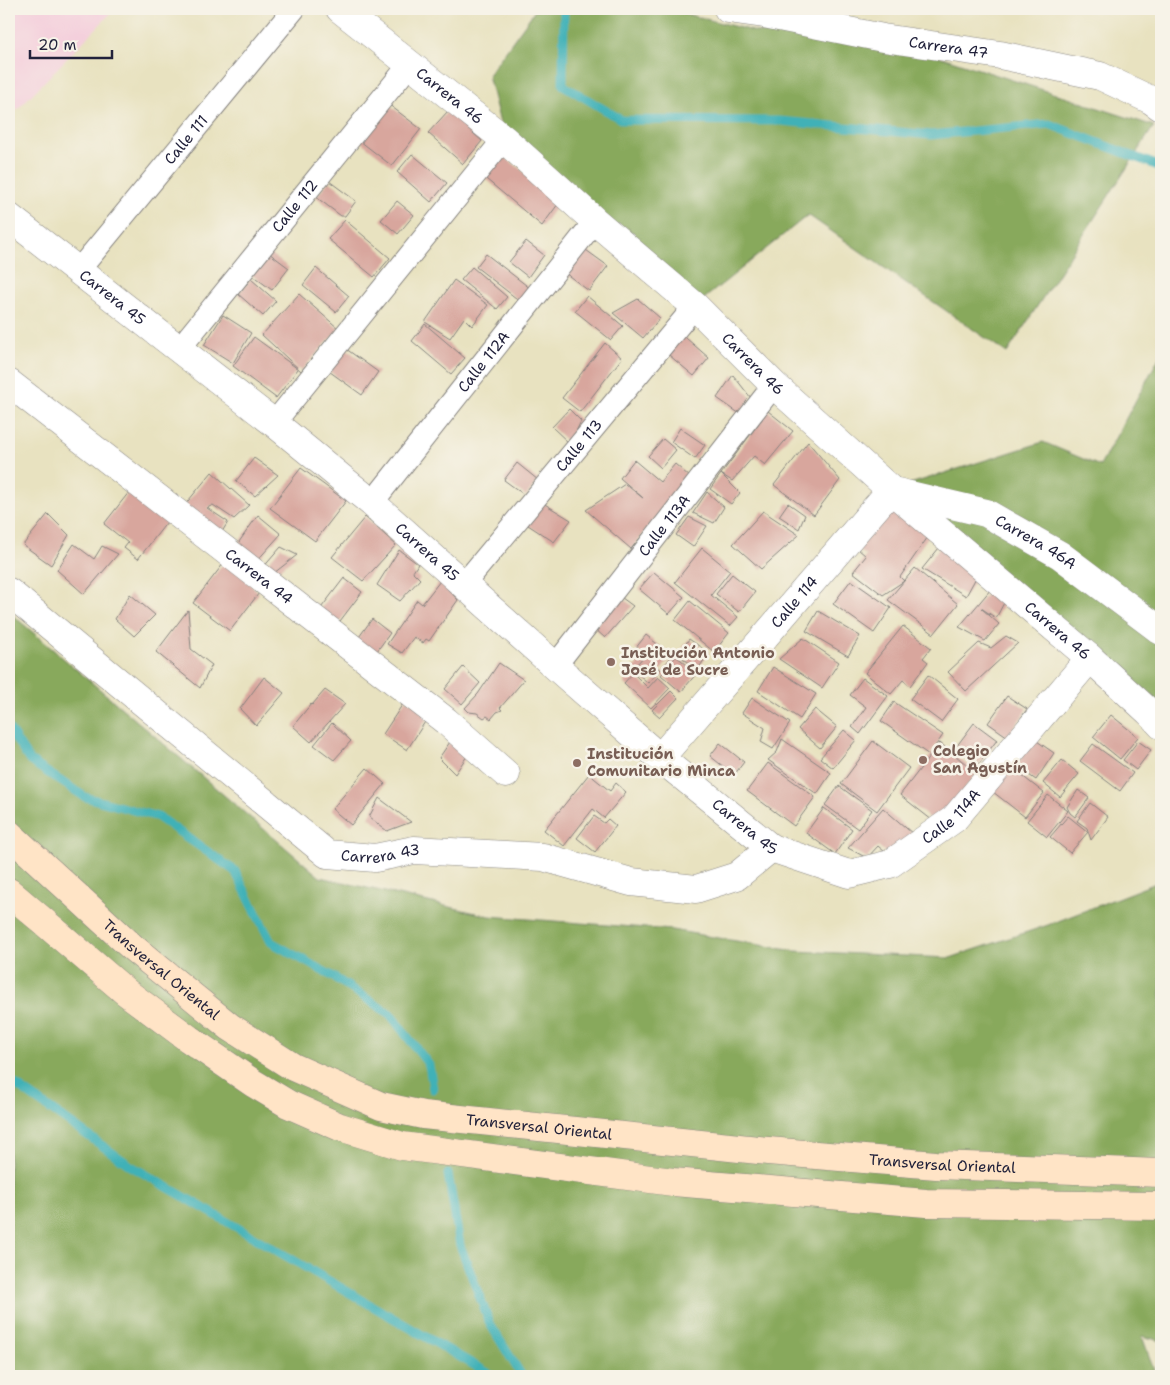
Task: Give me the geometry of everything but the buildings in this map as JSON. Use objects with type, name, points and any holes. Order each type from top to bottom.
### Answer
[{"type":"main road","name":"Transversal Oriental","points":[[9,834],[132,948],[230,1027],[293,1067],[381,1106],[423,1115],[768,1151],[936,1166],[1161,1173]]},
{"type":"main road","points":[[9,892],[126,992],[189,1039],[253,1083],[288,1104],[340,1127],[402,1146],[673,1182],[916,1202],[1161,1206]]},
{"type":"street","name":"Calle 111","points":[[78,271],[294,9]]},
{"type":"street","name":"Carrera 46","points":[[340,9],[504,139],[595,221],[696,306],[774,385],[891,490],[1090,658],[1149,712],[1161,726]]},
{"type":"street","name":"Carrera 47","points":[[728,9],[764,14],[883,38],[1000,55],[1100,76],[1151,100],[1161,107]]},
{"type":"street","name":"Calle 112","points":[[179,349],[410,64]]},
{"type":"street","points":[[274,423],[504,139]]},
{"type":"street","name":"Carrera 45","points":[[9,217],[274,423],[372,503],[660,758],[771,848],[849,874]]},
{"type":"street","name":"Calle 112A","points":[[372,503],[595,221]]},
{"type":"street","name":"Calle 113","points":[[464,584],[696,306]]},
{"type":"street","name":"Carrera 44","points":[[9,383],[446,721],[506,774]]},
{"type":"street","name":"Calle 113A","points":[[554,666],[774,385]]},
{"type":"street","name":"Carrera 46A","points":[[891,490],[986,513],[1060,555],[1161,631]]},
{"type":"street","name":"Calle 114","points":[[660,758],[891,490]]},
{"type":"street","name":"Carrera 43","points":[[9,592],[326,854],[375,858],[414,850],[543,856],[631,882],[696,888],[737,876],[771,848]]},
{"type":"street","name":"Calle 114A","points":[[849,874],[890,864],[954,819],[1090,658]]},
{"type":"shaded area","points":[[9,9],[115,9],[9,118]]},
{"type":"green space","points":[[536,9],[680,9],[686,14],[757,32],[883,38],[1154,126],[1007,353],[808,215],[695,306],[504,139],[488,75]]},
{"type":"green space","points":[[1161,354],[1161,725],[891,490],[1043,442],[1100,466]]},
{"type":"green space","points":[[9,612],[320,877],[489,916],[672,930],[795,951],[950,958],[1048,925],[1161,881],[1161,1341],[1142,1336],[1156,1376],[9,1376]]},
{"type":"waterway","points":[[564,9],[563,85],[622,120],[780,121],[931,135],[1049,124],[1161,167]]},
{"type":"waterway","points":[[9,729],[30,761],[85,797],[158,817],[235,871],[271,942],[332,976],[390,1014],[429,1065],[433,1089]]},
{"type":"waterway","points":[[9,1080],[131,1166],[493,1376]]},
{"type":"waterway","points":[[448,1174],[460,1245],[490,1324],[522,1376]]},
{"type":"place","name":"Institución Antonio José de Sucre","points":[[611,662]]},
{"type":"place","name":"Colegio San Agustín","points":[[923,760]]},
{"type":"place","name":"Institución Comunitario Minca","points":[[577,763]]}]
